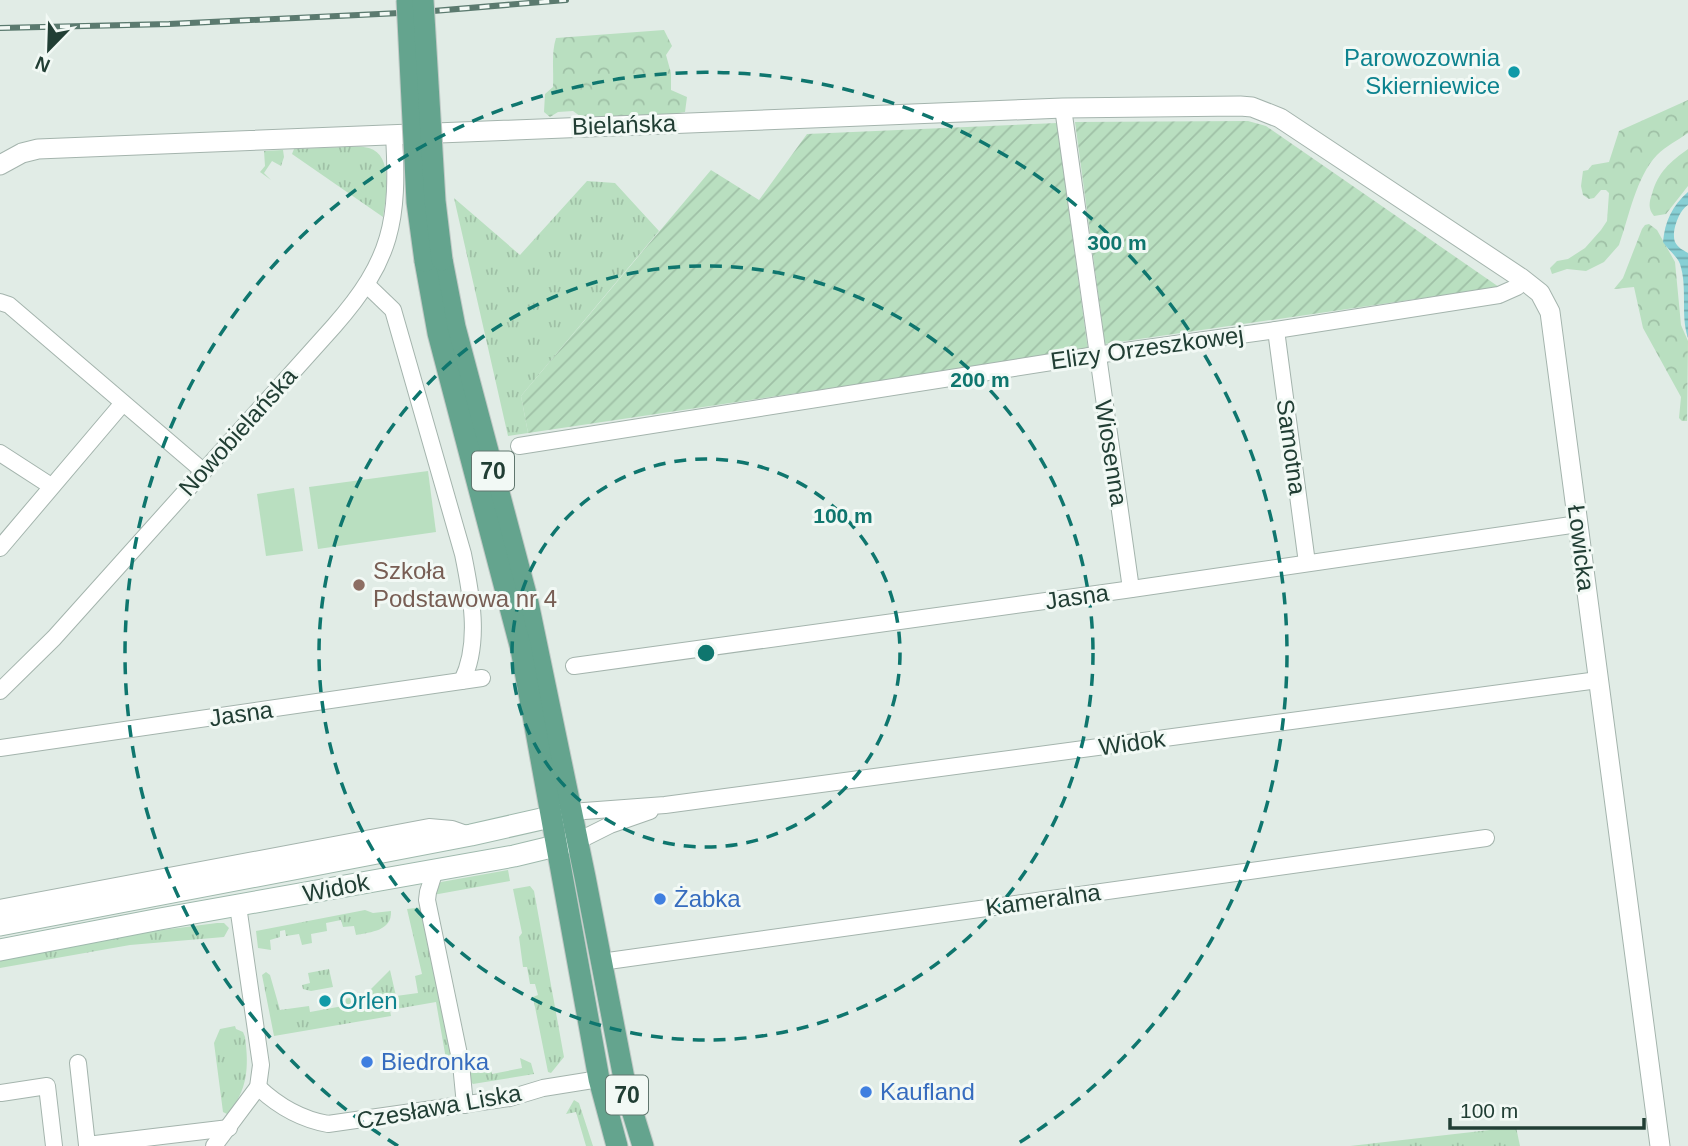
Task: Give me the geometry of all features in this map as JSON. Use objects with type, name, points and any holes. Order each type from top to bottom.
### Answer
[{"type":"main road","name":"70","points":[[407,0],[418,202],[527,598],[561,815],[556,847],[599,1079],[617,1146]]},
{"type":"main road","name":"70","points":[[423,0],[435,201],[433,261]]},
{"type":"main road","name":"70","points":[[561,815],[578,841],[626,1094],[643,1146]]},
{"type":"main road","name":"Widok","points":[[0,925],[471,835],[561,815]]},
{"type":"main road","name":"Widok","points":[[0,950],[578,841]]},
{"type":"street","name":"Bielańska","points":[[1,163],[38,149],[1063,108],[1212,105],[1252,107]]},
{"type":"street","name":"Łowicka","points":[[1252,107],[1280,118],[1521,278],[1540,293],[1553,320],[1660,1146]]},
{"type":"street","name":"Wiosenna","points":[[1063,108],[1131,589]]},
{"type":"street","name":"Nowobielańska","points":[[0,691],[54,638],[334,326],[367,285],[382,257],[394,220],[394,135]]},
{"type":"street","name":"Elizy Orzeszkowej","points":[[519,446],[1499,295],[1517,287],[1521,278]]},
{"type":"street","points":[[367,285],[393,310],[463,554],[470,592],[472,631],[468,669],[462,681]]},
{"type":"street","points":[[0,302],[9,305],[203,471]]},
{"type":"street","name":"Samotna","points":[[1276,330],[1307,563]]},
{"type":"street","points":[[0,548],[122,403]]},
{"type":"street","points":[[0,453],[51,486]]},
{"type":"street","name":"Jasna","points":[[574,666],[1578,524]]},
{"type":"street","name":"Jasna","points":[[0,748],[482,678]]},
{"type":"street","name":"Widok","points":[[561,815],[665,805],[1598,680]]},
{"type":"street","name":"Widok","points":[[578,841],[610,825],[665,805]]},
{"type":"street","name":"Widok","points":[[0,908],[429,827],[452,829],[471,835]]},
{"type":"street","name":"Kameralna","points":[[601,962],[1486,838]]},
{"type":"street","points":[[435,870],[427,900],[461,1063],[465,1105]]},
{"type":"street","points":[[214,1146],[258,1087],[261,1065],[238,906]]},
{"type":"street","points":[[78,1063],[85,1146],[229,1128]]},
{"type":"street","points":[[599,1079],[626,1094]]},
{"type":"street","name":"Czesława Liska","points":[[258,1087],[276,1103],[299,1116],[328,1124],[465,1105],[599,1079]]},
{"type":"street","points":[[1,1093],[47,1086],[54,1146]]},
{"type":"green space","points":[[664,30],[672,46],[666,55],[671,73],[671,90],[687,97],[685,112],[661,116],[584,119],[573,111],[558,112],[550,117],[544,112],[545,94],[553,87],[556,38]]},
{"type":"green space","points":[[1688,100],[1688,133],[1661,152],[1650,164],[1638,186],[1619,245],[1604,262],[1586,271],[1567,269],[1552,274],[1550,268],[1557,261],[1568,259],[1585,248],[1607,221],[1609,193],[1601,190],[1594,198],[1589,199],[1583,195],[1583,171],[1592,165],[1609,162],[1619,131]]},
{"type":"green space","points":[[1248,121],[1266,126],[1499,287],[1105,344],[1075,122]]},
{"type":"green space","points":[[1057,123],[1088,350],[528,433],[521,396],[711,170],[759,200],[807,134]]},
{"type":"green space","points":[[360,147],[377,152],[385,168],[386,199],[383,217],[292,154],[294,149]]},
{"type":"green space","points":[[1688,149],[1688,186],[1666,214],[1654,216],[1650,203],[1661,174]]},
{"type":"green space","points":[[283,150],[281,166],[272,161],[264,173],[271,180],[260,172],[265,166],[264,151]]},
{"type":"green space","points":[[587,181],[615,183],[659,231],[521,396],[528,433],[508,436],[454,198],[520,255]]},
{"type":"green space","points":[[1649,224],[1657,230],[1675,262],[1681,325],[1688,341],[1687,421],[1679,418],[1681,397],[1643,328],[1634,287],[1614,289],[1623,278],[1642,229]]},
{"type":"green space","points":[[428,471],[436,532],[318,549],[309,487]]},
{"type":"green space","points":[[294,488],[303,551],[266,556],[257,494]]},
{"type":"green space","points":[[508,870],[510,881],[433,895],[436,885],[441,882]]},
{"type":"green space","points":[[530,886],[534,891],[564,1057],[551,1073],[548,1072],[533,997],[538,995],[535,984],[530,984],[527,967],[523,967],[519,937],[522,933],[513,889]]},
{"type":"green space","points":[[424,907],[453,1058],[446,1059],[436,1002],[390,1010],[391,1016],[274,1036],[262,975],[266,972],[270,975],[280,1010],[309,1006],[310,1012],[343,1006],[343,999],[350,998],[352,1005],[366,1002],[365,995],[390,970],[396,996],[418,993],[415,976],[422,974],[407,909]]},
{"type":"green space","points":[[365,910],[373,913],[391,911],[388,923],[380,929],[356,935],[354,926],[343,927],[341,920],[326,923],[327,931],[311,934],[312,943],[302,945],[299,934],[286,936],[285,930],[280,931],[280,937],[270,940],[271,950],[258,948],[256,931]]},
{"type":"green space","points":[[224,923],[229,928],[224,937],[130,945],[0,968],[0,959],[131,934]]},
{"type":"green space","points":[[329,969],[333,987],[311,991],[303,989],[302,985],[310,983],[308,973]]},
{"type":"green space","points":[[235,1026],[245,1037],[247,1068],[243,1087],[227,1114],[223,1112],[214,1043],[220,1029]]},
{"type":"green space","points":[[520,1058],[531,1063],[534,1074],[473,1084],[471,1082],[471,1073],[477,1068],[490,1064],[492,1074],[522,1068]]},
{"type":"green space","points":[[574,1100],[579,1103],[593,1146],[586,1146],[576,1112],[566,1114]]},
{"type":"green space","points":[[1516,1127],[1520,1146],[1350,1146]]},
{"type":"water","points":[[1688,192],[1688,205],[1679,216],[1674,238],[1678,246],[1688,253],[1688,338],[1680,264],[1663,242],[1670,214]]},
{"type":"railway","points":[[0,28],[169,24],[421,12],[566,0]]},
{"type":"place","name":"Parowozownia Skierniewice","points":[[1514,72]]},
{"type":"place","name":"Szkoła Podstawowa nr 4","points":[[359,585]]},
{"type":"place","name":"Żabka","points":[[660,899]]},
{"type":"place","name":"Orlen","points":[[325,1001]]},
{"type":"place","name":"Biedronka","points":[[367,1062]]},
{"type":"place","name":"Kaufland","points":[[866,1092]]}]
